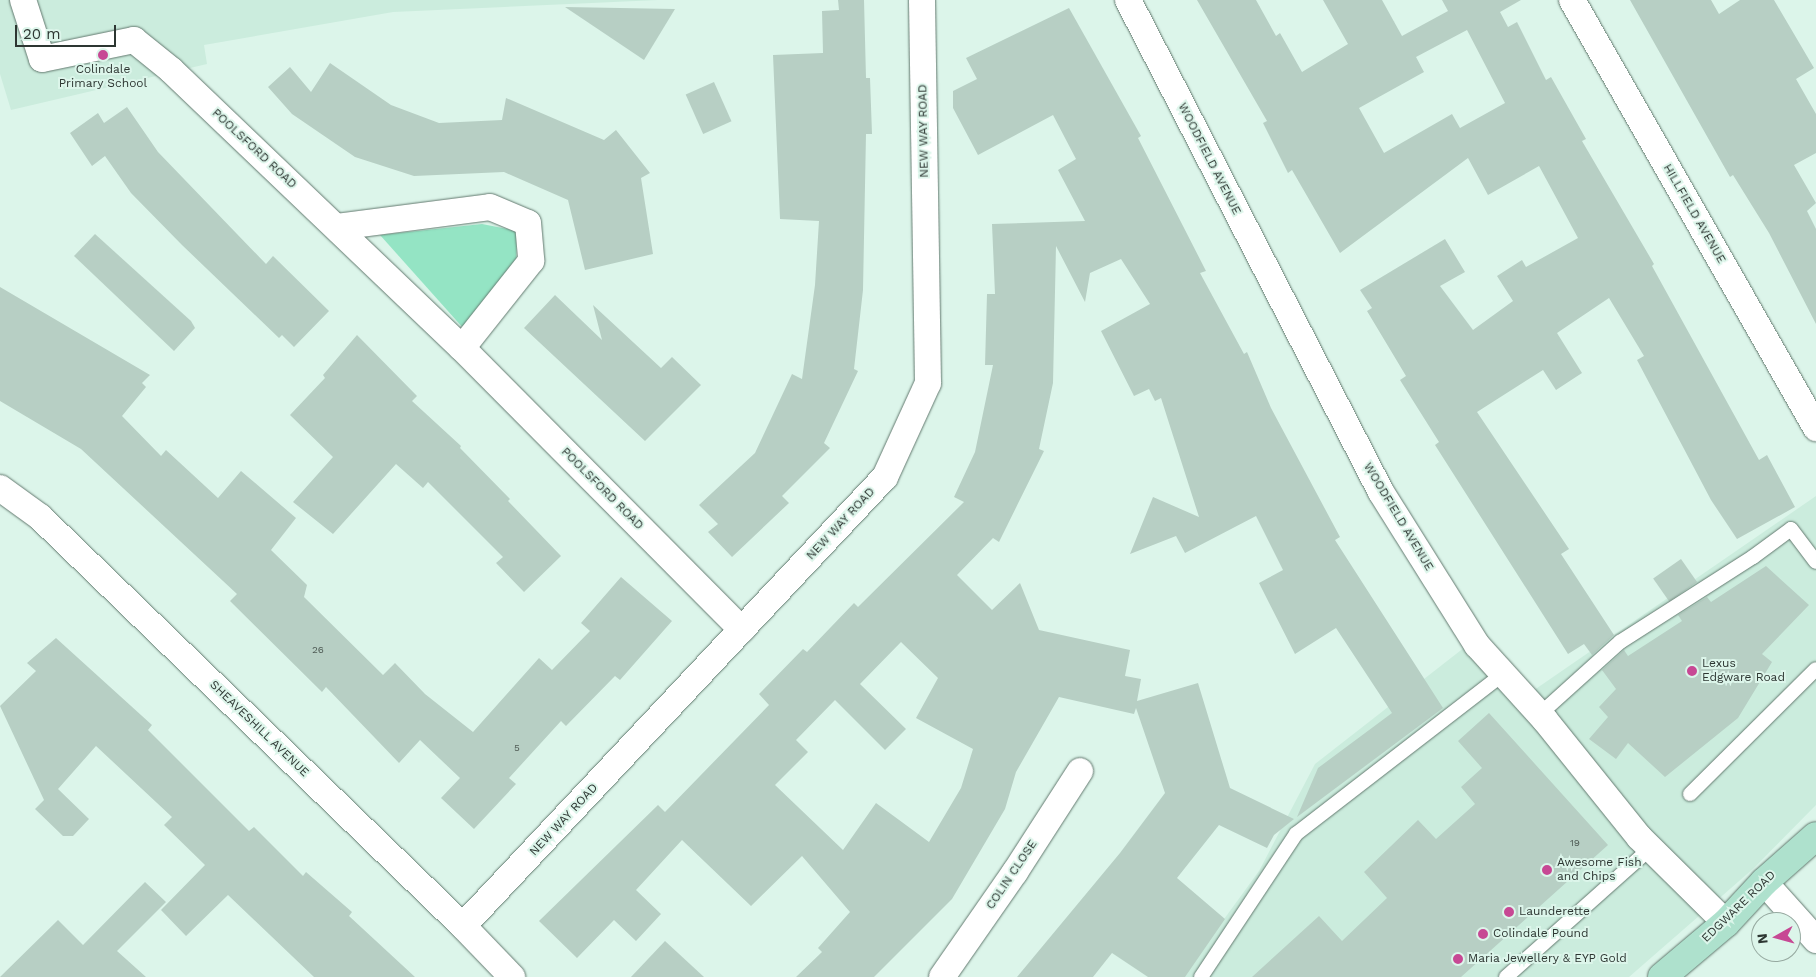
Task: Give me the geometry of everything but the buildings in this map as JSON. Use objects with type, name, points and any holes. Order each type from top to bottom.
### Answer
[{"type":"main road","name":"EDGWARE ROAD","points":[[1662,977],[1726,923],[1764,882],[1816,836]]},
{"type":"street","name":"POOLSFORD ROAD","points":[[23,0],[42,59],[134,40],[171,70],[462,348],[742,630]]},
{"type":"street","name":"NEW WAY ROAD","points":[[463,926],[885,477],[928,383],[922,0]]},
{"type":"street","name":"WOODFIELD AVENUE","points":[[1128,0],[1381,492],[1477,645],[1540,714],[1651,848],[1726,923]]},
{"type":"street","name":"HILLFIELD AVENUE","points":[[1572,0],[1816,428]]},
{"type":"street","points":[[337,227],[490,207],[528,223],[531,261],[462,348]]},
{"type":"street","name":"SHEAVESHILL AVENUE","points":[[0,488],[40,518],[463,926],[512,977]]},
{"type":"street","name":"COLIN CLOSE","points":[[942,977],[1015,872],[1080,771]]},
{"type":"street","points":[[1764,882],[1816,940]]},
{"type":"lane","points":[[1540,714],[1620,642],[1754,557],[1791,529],[1816,562]]},
{"type":"lane","points":[[1690,794],[1816,670]]},
{"type":"lane","points":[[1202,977],[1296,834],[1504,673]]},
{"type":"lane","points":[[1506,977],[1651,848]]},
{"type":"shaded area","name":"Colindale Primary School","points":[[0,0],[658,0],[393,12],[204,45],[207,64],[11,110],[0,74]]},
{"type":"shaded area","points":[[1816,496],[1816,805],[1754,868],[1629,977],[1182,977],[1259,871],[1315,764],[1474,640],[1524,697]]},
{"type":"green space","points":[[482,224],[517,231],[516,269],[464,329],[380,235]]},
{"type":"place","name":"Colindale Primary School","points":[[103,55]]},
{"type":"place","name":"Lexus Edgware Road","points":[[1692,671]]},
{"type":"place","name":"Awesome Fish and Chips","points":[[1547,870]]},
{"type":"place","name":"Launderette","points":[[1509,912]]},
{"type":"place","name":"Colindale Pound","points":[[1483,934]]},
{"type":"place","name":"Maria Jewellery & EYP Gold","points":[[1458,959]]}]
